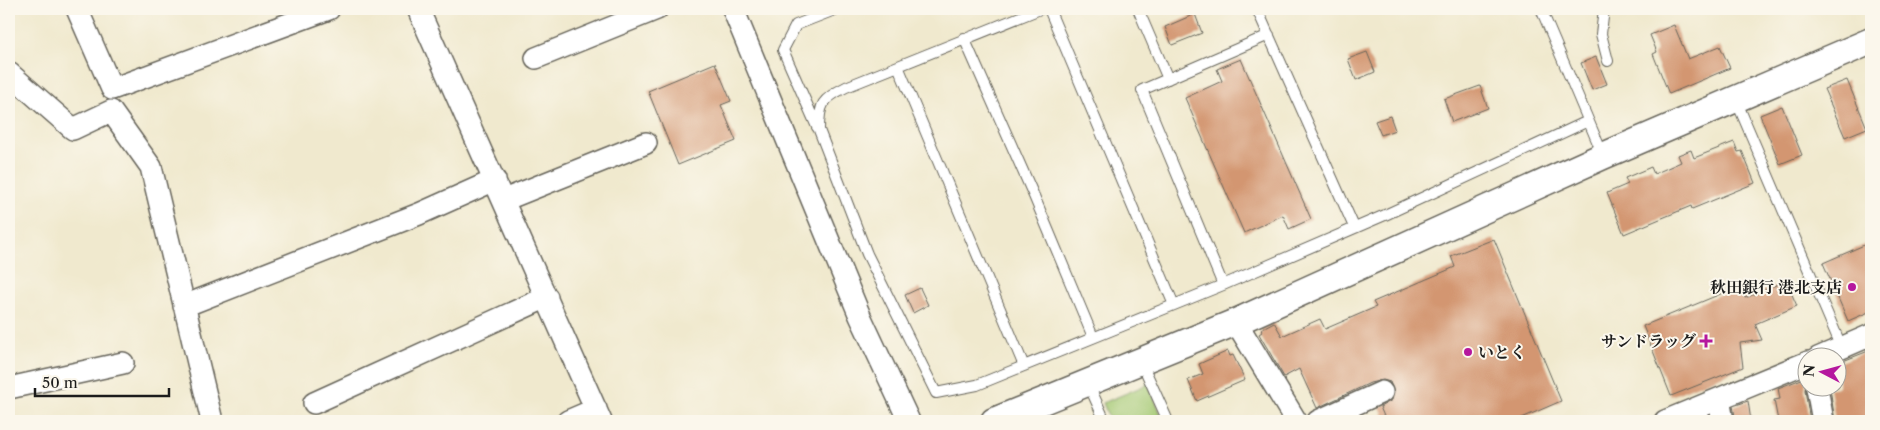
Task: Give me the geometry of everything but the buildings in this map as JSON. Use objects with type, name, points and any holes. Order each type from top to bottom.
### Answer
[{"type":"street","points":[[77,9],[112,89],[330,9]]},
{"type":"street","points":[[418,9],[496,180],[599,415],[568,421]]},
{"type":"street","points":[[536,58],[657,9]]},
{"type":"street","points":[[733,9],[860,316],[909,421]]},
{"type":"street","points":[[994,421],[1037,412],[1087,382],[1236,322],[1603,156],[1871,41]]},
{"type":"street","points":[[9,74],[73,129],[111,111],[151,167],[212,421]]},
{"type":"street","points":[[504,200],[646,143]]},
{"type":"street","points":[[184,306],[419,214],[496,180]]},
{"type":"street","points":[[314,403],[547,297]]},
{"type":"street","points":[[1236,322],[1296,421]]},
{"type":"street","points":[[1842,348],[1871,335]]},
{"type":"street","points":[[9,388],[123,363]]},
{"type":"street","points":[[1665,421],[1798,366]]},
{"type":"street","points":[[1318,421],[1382,392]]},
{"type":"street","points":[[1819,398],[1823,421]]},
{"type":"street","points":[[1719,399],[1723,421]]},
{"type":"lane","points":[[837,9],[796,25],[783,50],[818,130],[867,254],[936,393],[977,385],[1222,285],[1354,227],[1385,216],[1588,121]]},
{"type":"lane","points":[[818,130],[819,109],[829,95],[964,38],[1040,9]]},
{"type":"lane","points":[[1048,9],[1174,305]]},
{"type":"lane","points":[[1138,9],[1168,79]]},
{"type":"lane","points":[[1257,9],[1354,227]]},
{"type":"lane","points":[[1541,9],[1603,156]]},
{"type":"lane","points":[[1604,9],[1601,34],[1608,61]]},
{"type":"lane","points":[[1222,285],[1142,90],[1269,35]]},
{"type":"lane","points":[[964,38],[1034,196],[1093,337]]},
{"type":"lane","points":[[898,66],[1024,366]]},
{"type":"lane","points":[[1736,99],[1842,348]]},
{"type":"lane","points":[[1140,360],[1168,421]]},
{"type":"lane","points":[[1087,382],[1105,421]]},
{"type":"green space","points":[[1148,384],[1164,421],[1110,421],[1103,403]]},
{"type":"place","name":"秋田銀行 港北支店","points":[[1852,287]]},
{"type":"place","name":"サンドラッグ","points":[[1706,341]]},
{"type":"place","name":"いとく","points":[[1468,352]]}]
